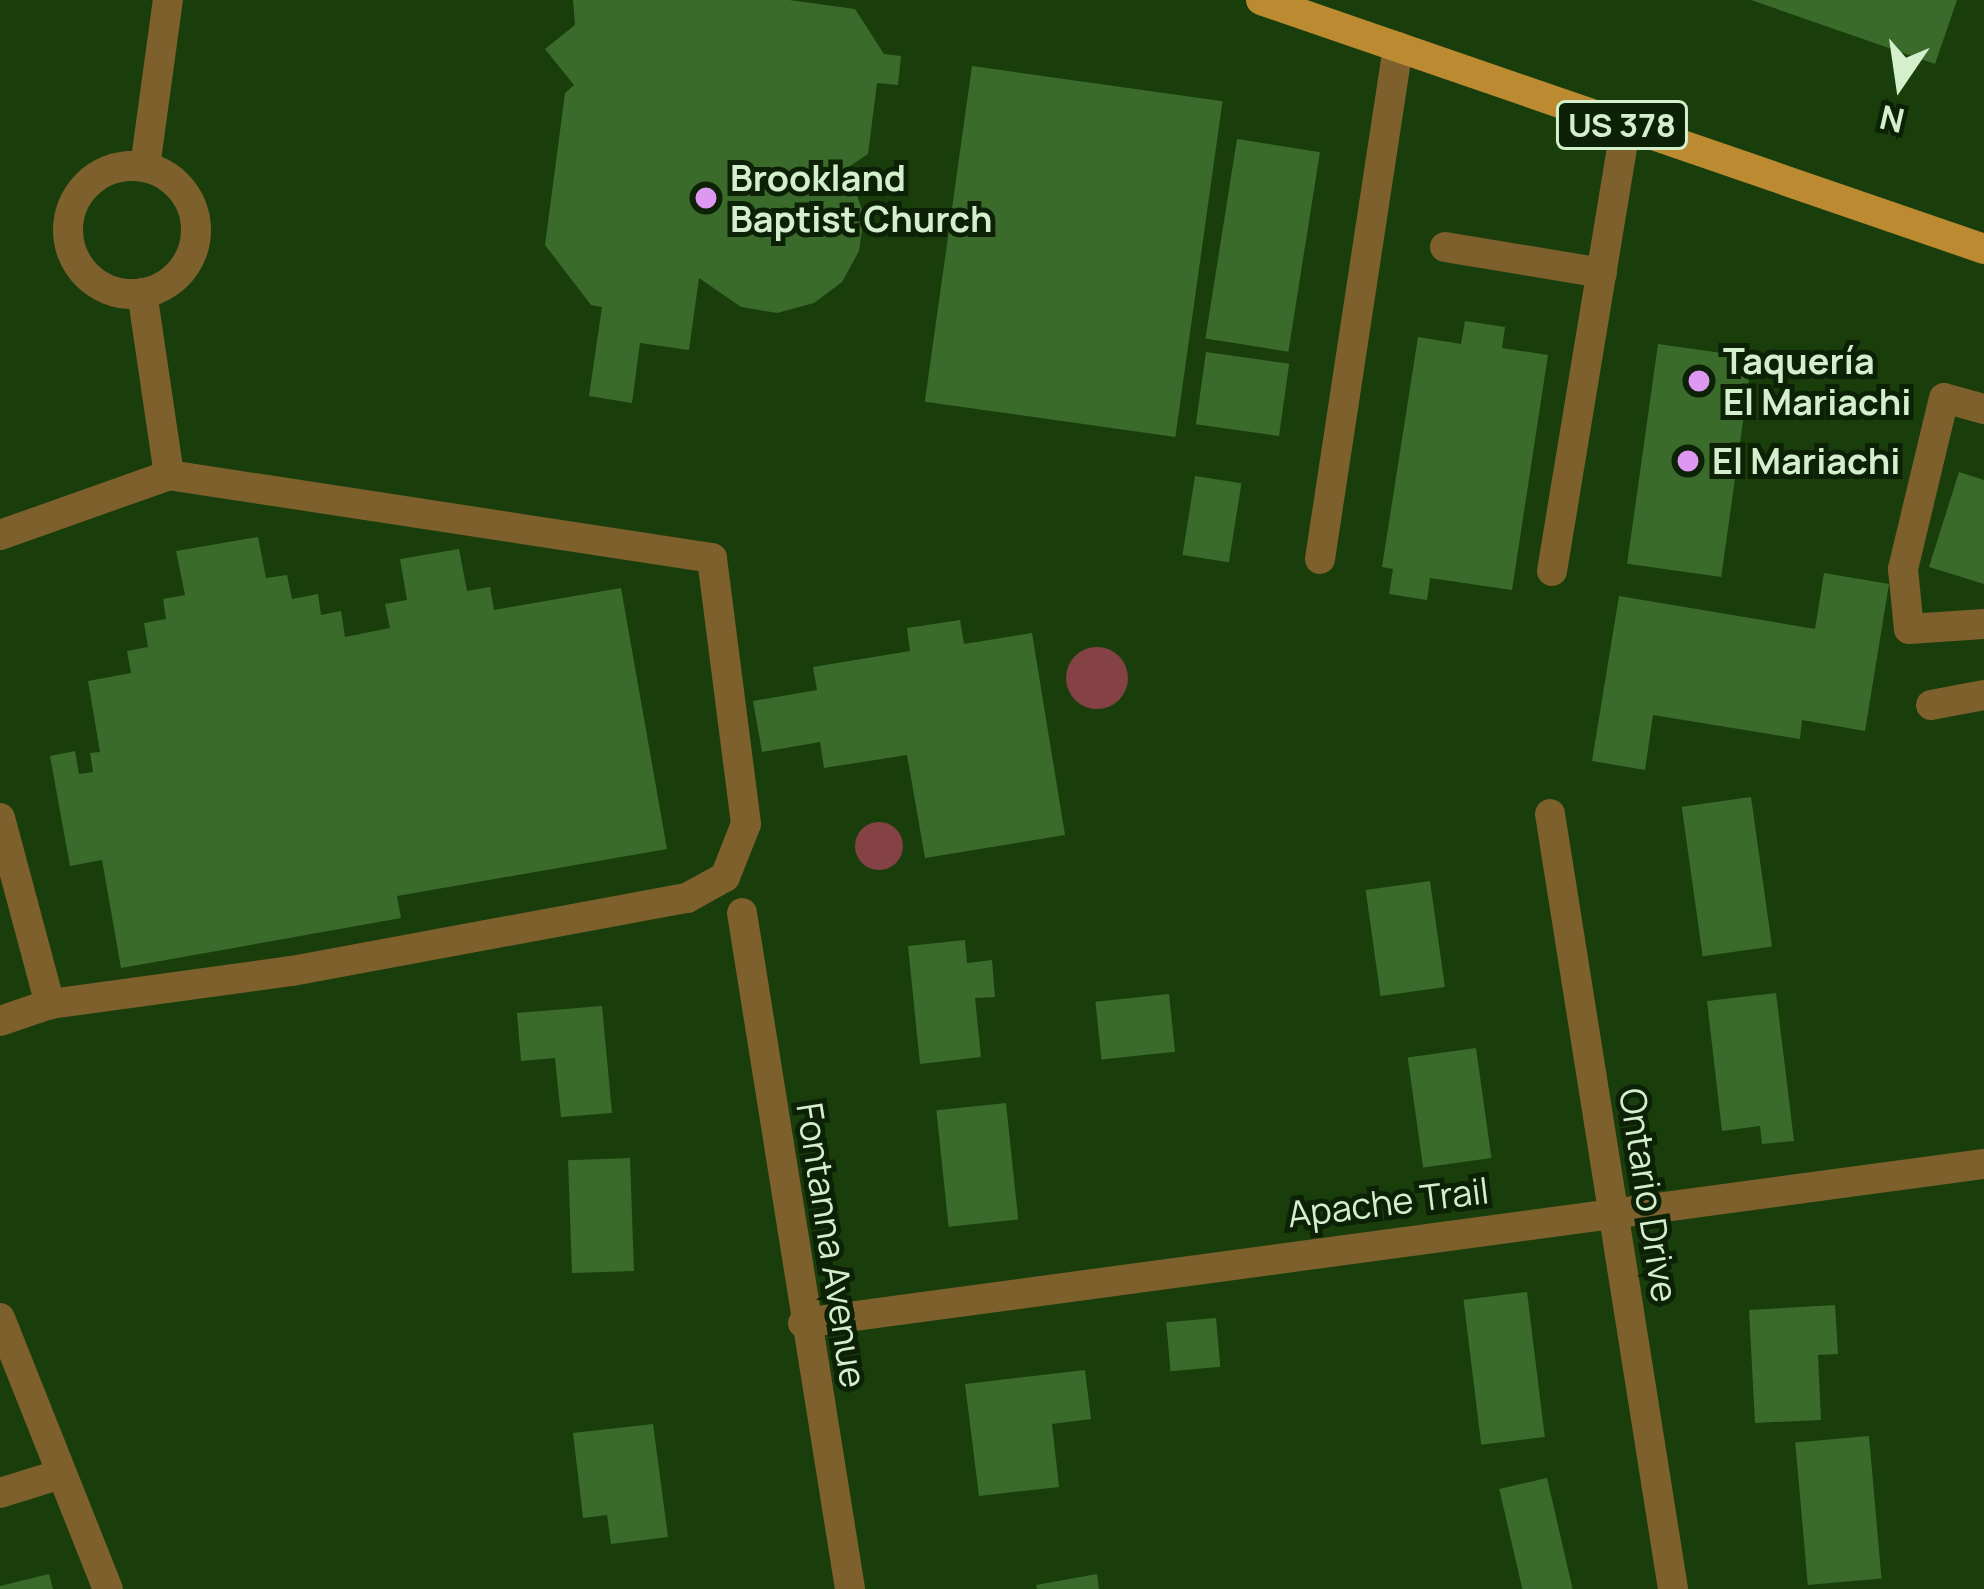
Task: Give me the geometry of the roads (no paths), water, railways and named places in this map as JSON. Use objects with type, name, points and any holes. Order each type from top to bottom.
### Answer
[{"type":"main road","name":"US 378","points":[[1261,0],[1984,249]]},
{"type":"street","points":[[145,167],[168,0]]},
{"type":"street","points":[[1320,559],[1398,47]]},
{"type":"street","points":[[1552,571],[1626,126]]},
{"type":"street","points":[[125,166],[145,167],[182,190],[196,231],[180,272],[142,293],[99,284],[73,255],[68,235],[76,197],[89,182],[125,166]]},
{"type":"street","points":[[1445,247],[1602,273]]},
{"type":"street","points":[[142,293],[169,476]]},
{"type":"street","points":[[1984,409],[1944,398],[1903,569],[1909,629],[1984,624]]},
{"type":"street","points":[[0,535],[169,476],[712,558],[746,824],[725,877],[687,898],[292,970],[50,1004],[0,1021]]},
{"type":"street","points":[[1931,705],[1984,695]]},
{"type":"street","name":"Ontario Drive","points":[[1550,814],[1673,1589]]},
{"type":"street","points":[[0,818],[50,1004]]},
{"type":"street","name":"Fontanna Avenue","points":[[742,913],[803,1323],[850,1589]]},
{"type":"street","name":"Apache Trail","points":[[803,1323],[1984,1164]]},
{"type":"street","points":[[0,1318],[109,1589]]},
{"type":"street","points":[[0,1493],[61,1474]]},
{"type":"place","name":"Brookland Baptist Church","points":[[706,198]]},
{"type":"place","name":"Taquería El Mariachi","points":[[1699,381]]},
{"type":"place","name":"El Mariachi","points":[[1688,461]]}]
